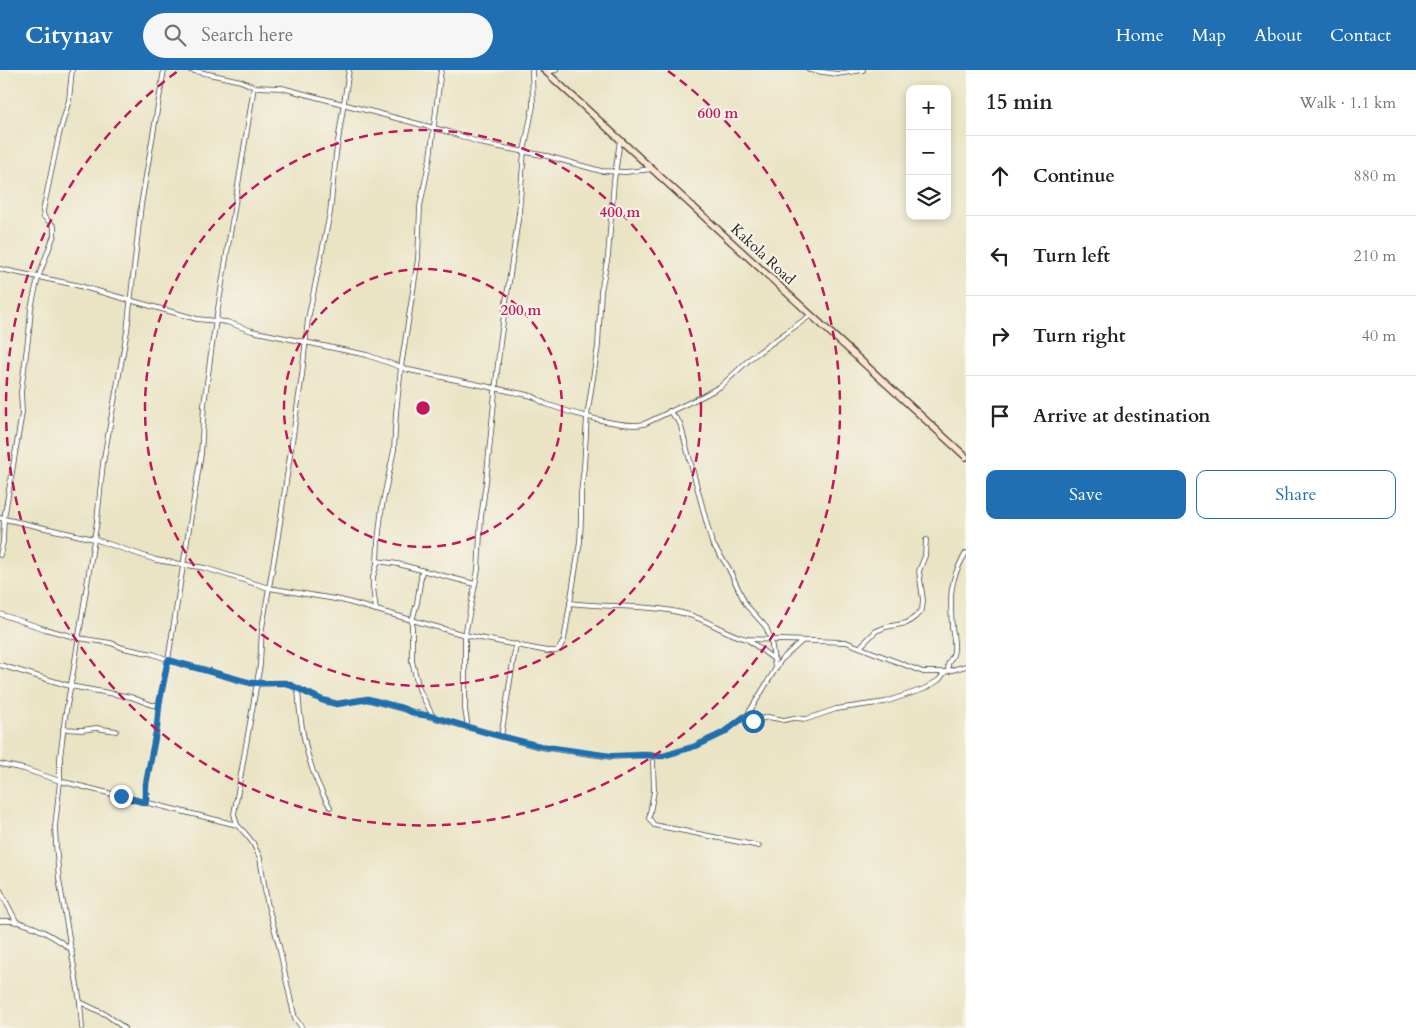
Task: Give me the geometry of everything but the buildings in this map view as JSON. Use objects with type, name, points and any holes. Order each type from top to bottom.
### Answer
[{"type":"main road","name":"Kakola Road","points":[[545,71],[966,457]]},
{"type":"street","points":[[0,556],[3,542],[2,518],[22,413],[21,392],[30,332],[30,313],[38,278],[54,234],[54,226],[44,217],[43,211],[59,135],[69,100],[72,70]]},
{"type":"street","points":[[82,1028],[80,1002],[59,873],[55,836],[60,758],[63,729],[94,540],[111,411],[127,331],[142,197],[164,70]]},
{"type":"street","points":[[190,70],[241,81],[254,87],[282,88],[432,128],[484,144],[553,157],[601,171],[634,172],[652,169]]},
{"type":"street","points":[[302,1028],[290,1002],[279,946],[267,902],[260,858],[253,843],[237,825],[234,818],[262,649],[262,628],[306,343],[308,319],[330,213],[349,70]]},
{"type":"street","points":[[376,610],[372,582],[378,561],[381,512],[394,450],[401,367],[419,247],[420,206],[430,158],[432,128],[441,70]]},
{"type":"street","points":[[468,728],[465,709],[465,635],[480,550],[482,503],[500,343],[519,213],[524,151],[533,106],[532,70]]},
{"type":"street","points":[[545,71],[556,70]]},
{"type":"street","points":[[809,70],[837,74],[863,70]]},
{"type":"street","points":[[146,803],[146,784],[201,454],[204,406],[216,320],[254,87]]},
{"type":"street","points":[[2,518],[94,540],[156,560],[204,568],[269,588],[341,600],[465,635],[547,651],[559,648],[564,640],[580,542],[581,493],[587,416],[598,346],[601,291],[608,256],[615,172],[620,140]]},
{"type":"street","points":[[0,269],[76,285],[197,319],[216,320],[306,343],[366,355],[430,376],[532,396],[543,402],[587,416],[618,423],[642,425],[721,386],[752,357],[811,315]]},
{"type":"street","points":[[669,411],[680,423],[712,543],[728,567],[746,605],[766,627],[771,640],[776,669]]},
{"type":"street","points":[[860,646],[876,631],[907,623],[922,610],[923,600],[919,570],[925,556],[926,540]]},
{"type":"street","points":[[744,717],[753,721],[768,717],[784,720],[794,718],[807,719],[836,709],[885,702],[924,689],[939,680],[947,671],[948,661],[955,651],[950,598],[953,578],[966,553]]},
{"type":"street","points":[[378,561],[398,564],[475,584]]},
{"type":"street","points":[[422,571],[412,621],[412,661],[416,681],[433,717]]},
{"type":"street","points":[[570,603],[601,606],[636,606],[686,614],[746,639],[846,642],[923,672],[947,671],[966,666]]},
{"type":"street","points":[[0,614],[45,629],[153,654],[242,681],[256,684],[284,682],[322,700],[337,704],[368,699],[501,737],[540,746],[611,756],[663,756],[696,746],[723,733],[744,717],[759,698],[786,655],[802,642]]},
{"type":"street","points":[[746,639],[774,660]]},
{"type":"street","points":[[501,737],[516,644]]},
{"type":"street","points":[[0,665],[70,686],[131,697],[150,704],[159,704]]},
{"type":"street","points":[[298,690],[301,724],[320,789],[330,807]]},
{"type":"street","points":[[63,729],[82,730],[96,728],[116,731]]},
{"type":"street","points":[[653,761],[654,791],[649,818],[654,825],[758,846]]},
{"type":"street","points":[[0,764],[24,769],[60,781],[237,825]]},
{"type":"street","points":[[0,890],[16,921]]},
{"type":"street","points":[[0,921],[16,921],[47,933],[72,950]]},
{"type":"street","points":[[80,1002],[107,1015],[124,1028]]},
{"type":"route","points":[[121,796],[146,803],[146,784],[168,660],[251,683],[284,682],[322,700],[337,704],[368,699],[402,708],[416,714],[431,716],[540,746],[611,756],[663,756],[696,746],[723,733],[744,717],[753,721]]}]
